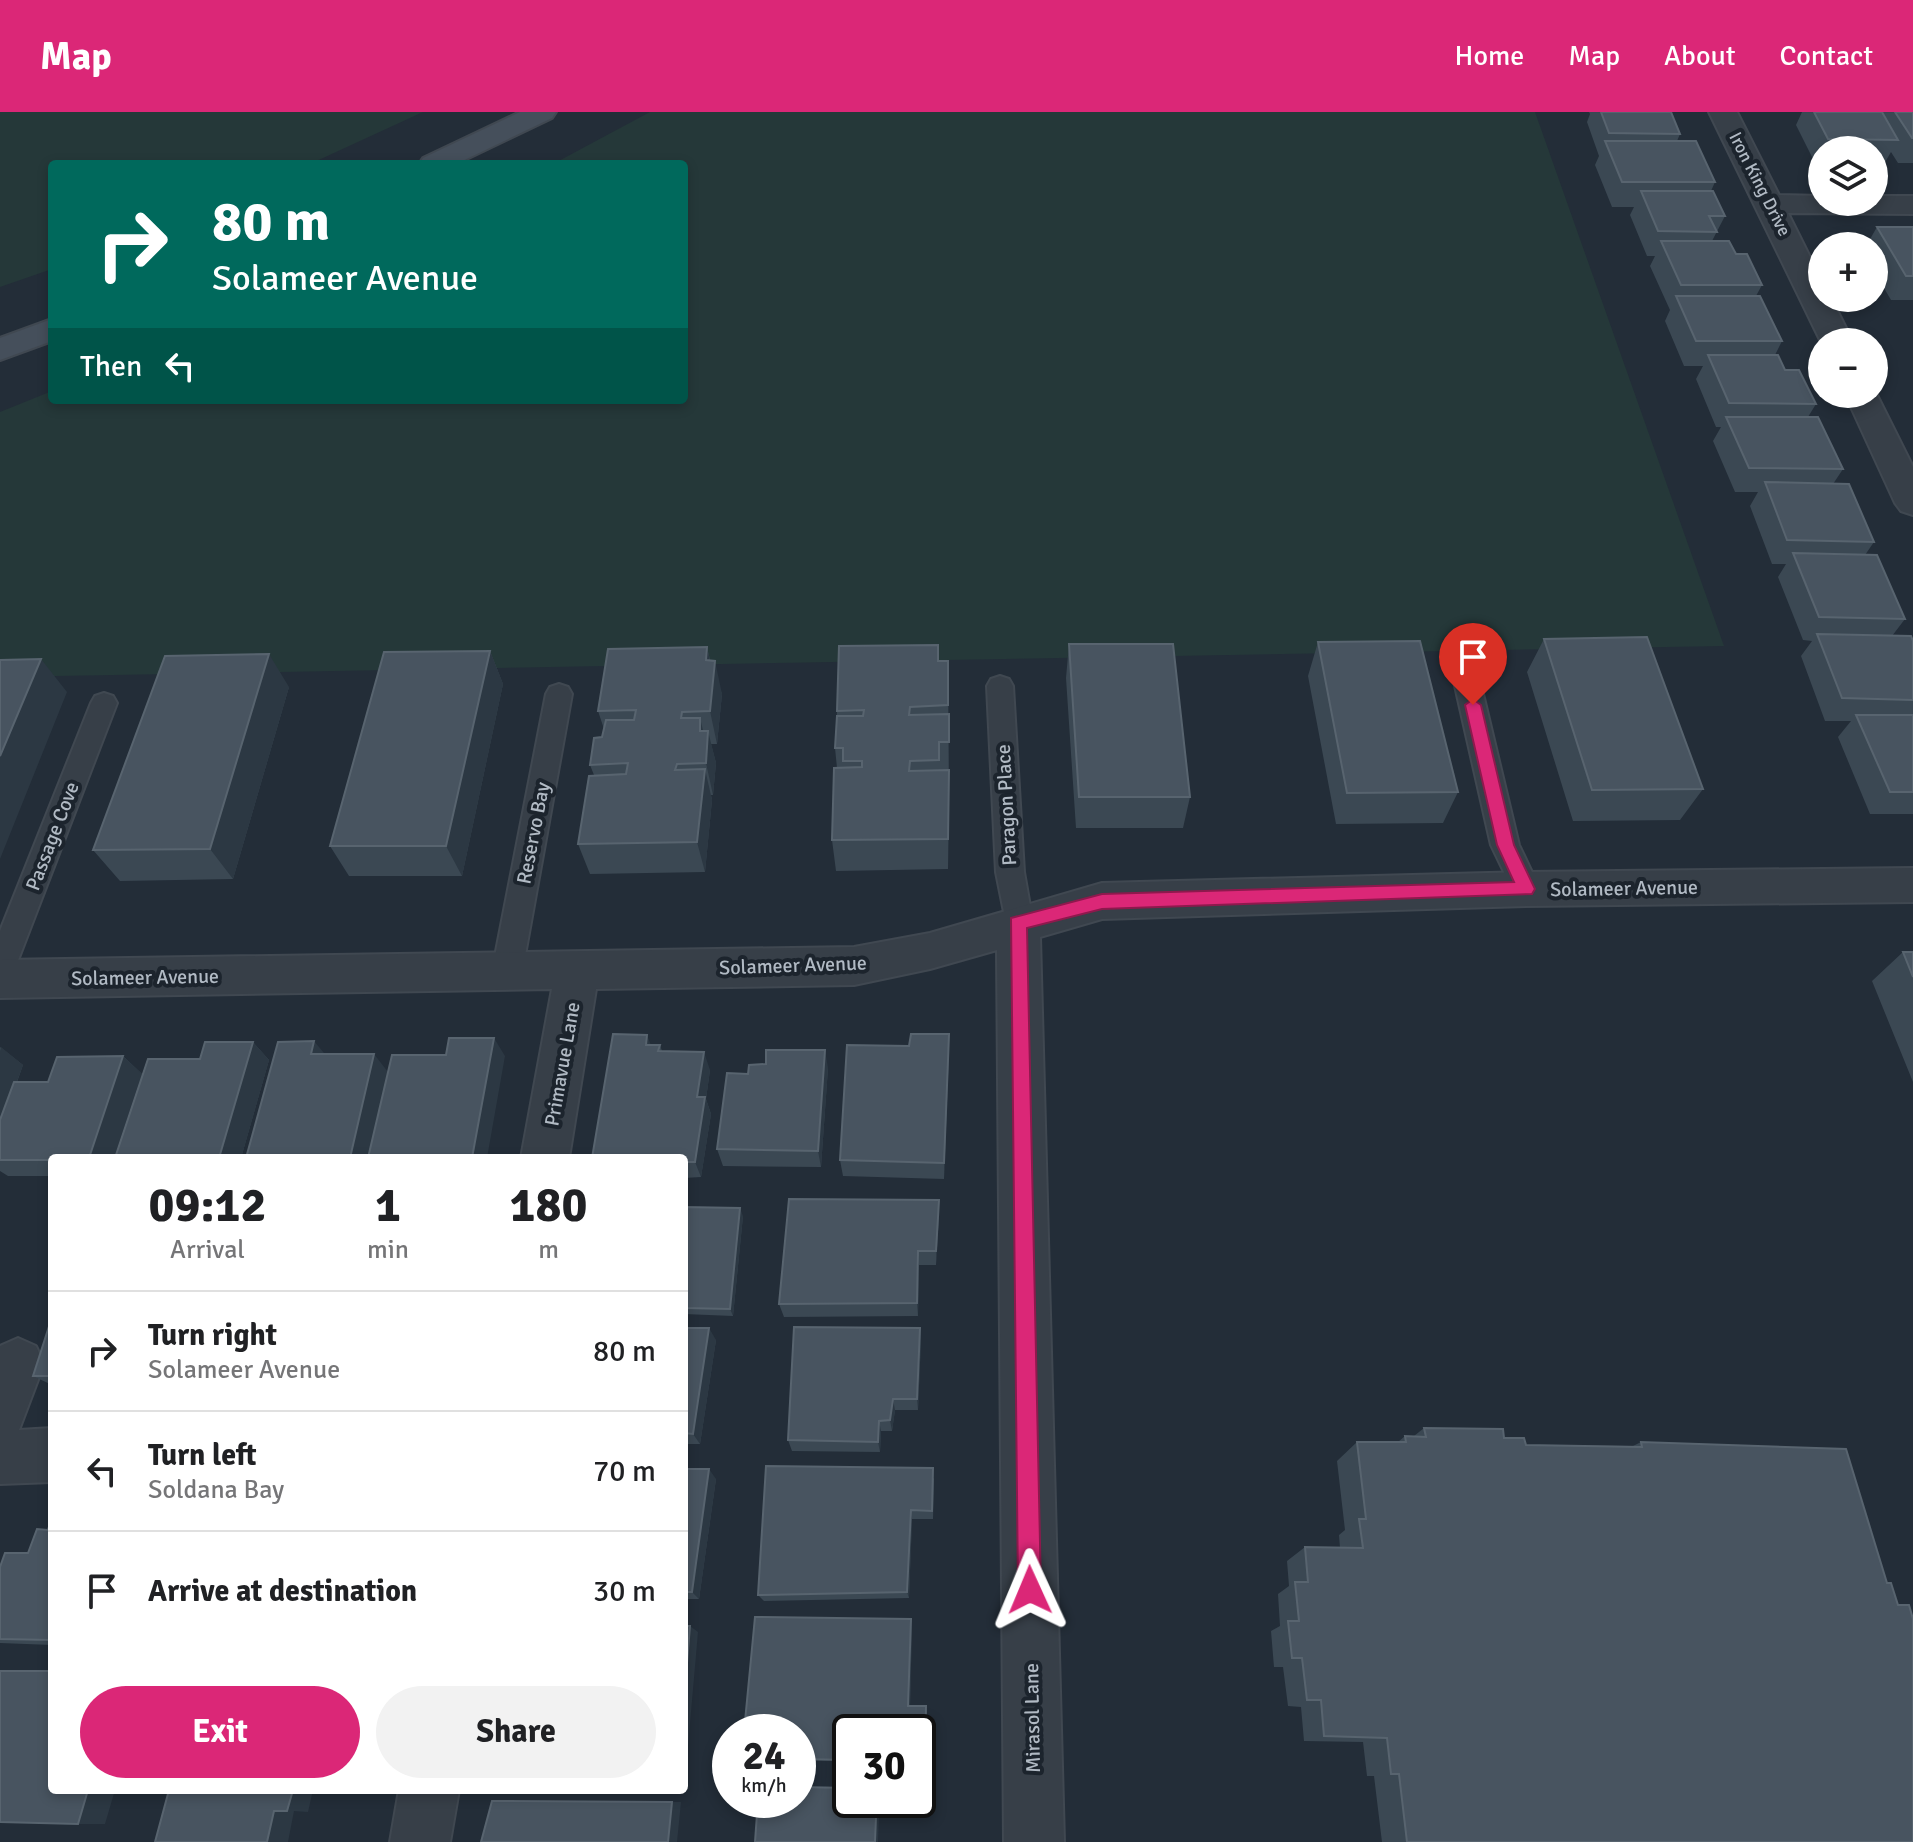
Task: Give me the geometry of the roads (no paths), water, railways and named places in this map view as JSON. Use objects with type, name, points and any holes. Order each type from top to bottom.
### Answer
[{"type":"main road","points":[[441,160],[542,112]]},
{"type":"main road","points":[[0,350],[48,331]]},
{"type":"street","name":"Iron King Drive","points":[[1723,112],[1830,328]]},
{"type":"street","points":[[1771,204],[1913,205]]},
{"type":"street","points":[[1868,408],[1913,503]]},
{"type":"street","name":"Solameer Avenue","points":[[0,979],[854,966],[930,951],[1102,901],[1526,889],[1913,885]]},
{"type":"street","name":"Mirasol Lane","points":[[1018,923],[1034,1842]]},
{"type":"street","name":"Primavue Lane","points":[[546,1154],[577,970]]},
{"type":"street","points":[[0,1413],[18,1364]]},
{"type":"street","points":[[0,1457],[48,1455]]},
{"type":"street","points":[[420,1842],[428,1794]]},
{"type":"lane","points":[[1466,677],[1505,845],[1526,889]]},
{"type":"lane","name":"Paragon Place","points":[[1000,686],[1010,872],[1018,923]]},
{"type":"lane","name":"Reservo Bay","points":[[507,972],[559,694]]},
{"type":"lane","name":"Passage Cove","points":[[0,968],[104,703]]}]
